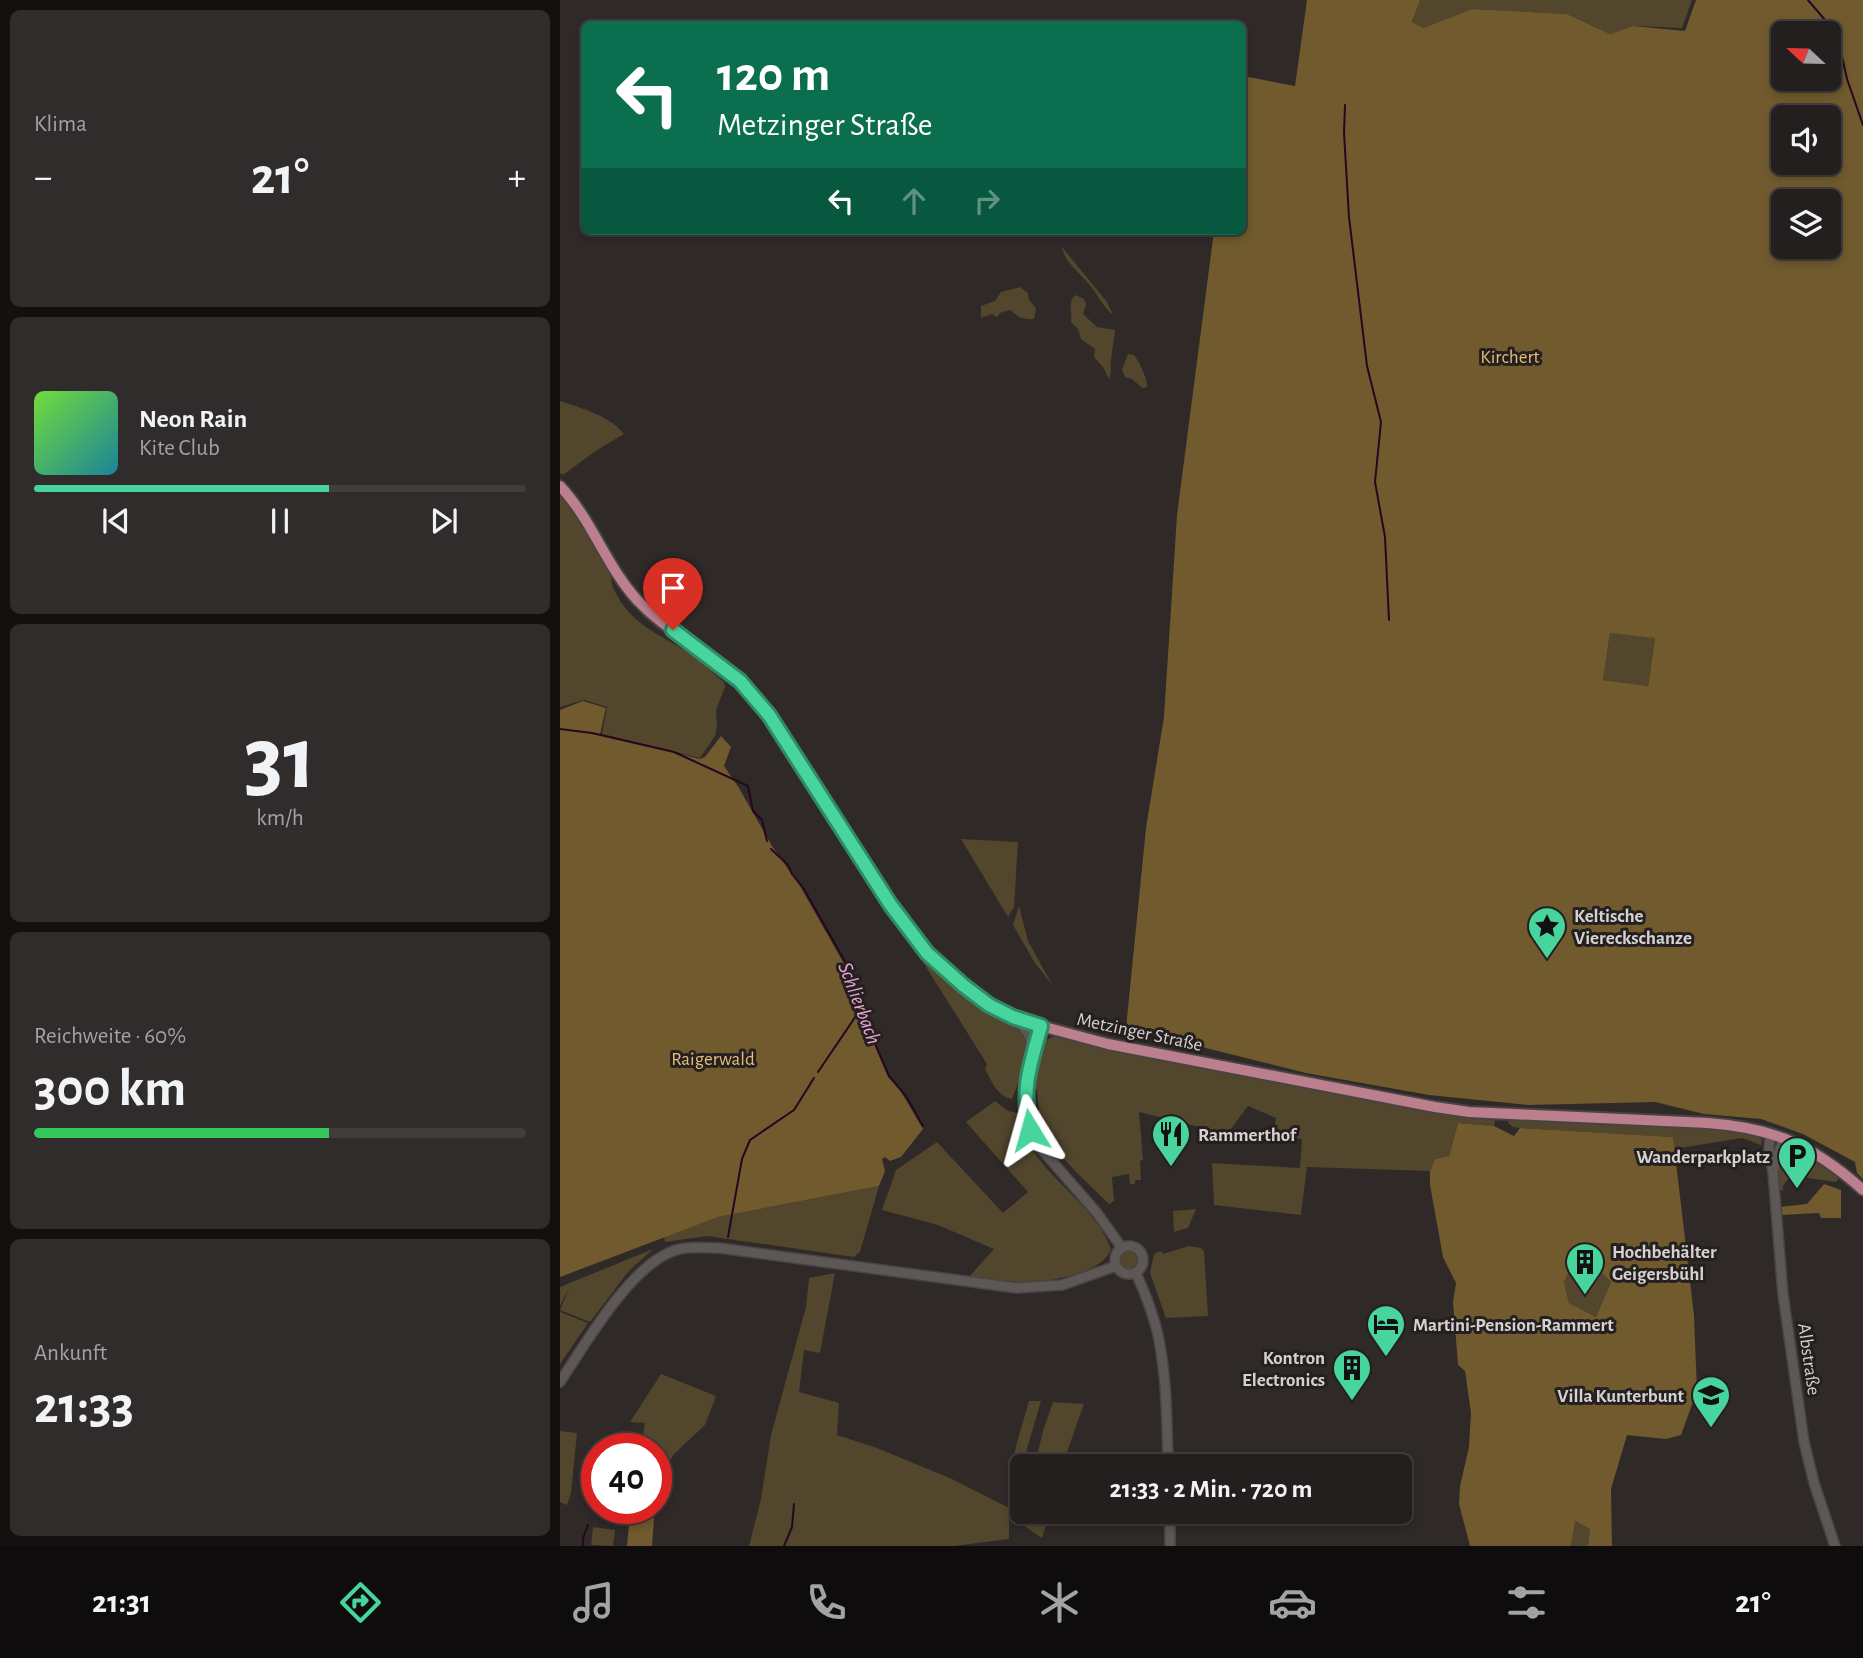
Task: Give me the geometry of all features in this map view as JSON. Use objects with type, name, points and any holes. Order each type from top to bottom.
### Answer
[{"type":"main road","name":"Metzinger Straße","points":[[560,486],[582,513],[618,574],[641,604],[653,616],[729,672],[753,694],[890,904],[927,953],[989,1005],[1013,1017],[1108,1044],[1435,1107],[1469,1112],[1737,1125],[1785,1138],[1812,1151],[1863,1190]]},
{"type":"street","points":[[1013,1017],[1025,1028],[1031,1039],[1032,1059]]},
{"type":"street","points":[[1041,1026],[1025,1090],[1030,1130],[1037,1144],[1097,1213],[1122,1248]]},
{"type":"street","name":"Albstraße","points":[[1770,1133],[1769,1149],[1785,1312],[1804,1442],[1814,1483],[1835,1546]]},
{"type":"street","name":"Albstraße","points":[[1773,1173],[1785,1138]]},
{"type":"street","points":[[1131,1246],[1142,1254],[1142,1267],[1136,1273],[1127,1275],[1116,1266],[1115,1258],[1122,1248],[1131,1246]]},
{"type":"street","points":[[560,1382],[633,1279],[650,1263],[684,1249],[719,1248],[1017,1288],[1062,1285],[1116,1266]]},
{"type":"street","points":[[1136,1273],[1149,1303],[1158,1335],[1165,1387],[1168,1454]]},
{"type":"street","points":[[1170,1524],[1170,1546]]},
{"type":"shaded area","points":[[1420,0],[1692,0],[1682,28],[1633,26],[1610,34],[1567,14],[1472,9],[1423,28],[1412,22]]},
{"type":"shaded area","points":[[1062,247],[1107,302],[1113,315],[1070,264]]},
{"type":"shaded area","points":[[1020,287],[1028,293],[1029,300],[1036,308],[1034,319],[1021,318],[1010,310],[997,317],[992,314],[981,318],[981,306],[995,301],[1001,292]]},
{"type":"shaded area","points":[[1075,295],[1084,299],[1086,304],[1083,314],[1097,327],[1115,330],[1109,379],[1094,357],[1095,349],[1081,339],[1078,329],[1071,322],[1071,305]]},
{"type":"shaded area","points":[[1128,354],[1134,355],[1139,362],[1147,387],[1142,388],[1132,379],[1125,377],[1122,370]]},
{"type":"shaded area","points":[[560,401],[603,417],[624,434],[563,475],[560,473]]},
{"type":"shaded area","points":[[560,495],[577,516],[612,575],[616,592],[632,616],[698,660],[724,682],[725,687],[716,710],[715,736],[700,758],[602,734],[607,707],[584,700],[560,707]]},
{"type":"shaded area","points":[[1610,633],[1655,637],[1648,686],[1603,680]]},
{"type":"shaded area","points":[[961,839],[1018,842],[1014,907],[1008,917]]},
{"type":"shaded area","points":[[1019,906],[1028,941],[1053,986],[1035,963],[1013,925]]},
{"type":"shaded area","points":[[916,951],[969,998],[988,1012],[1016,1026],[1024,1035],[1027,1047],[1012,1099],[1002,1095],[993,1083],[985,1069],[987,1064]]},
{"type":"shaded area","points":[[1053,1037],[1496,1117],[1494,1126],[1458,1123],[1449,1156],[1435,1159],[1430,1171],[1307,1167],[1301,1215],[1214,1205],[1212,1163],[1300,1168],[1302,1139],[1273,1137],[1276,1118],[1248,1106],[1228,1133],[1210,1132],[1204,1128],[1139,1112],[1143,1160],[1140,1161],[1141,1180],[1130,1184],[1129,1174],[1112,1177],[1114,1201],[1109,1204],[1074,1170],[1050,1141],[1041,1123],[1037,1089],[1029,1092],[1044,1041]]},
{"type":"shaded area","points":[[995,1101],[1008,1111],[1018,1113],[1038,1157],[1098,1225],[1111,1249],[1099,1264],[1078,1273],[1034,1282],[969,1277],[994,1249],[938,1225],[882,1210],[896,1170],[937,1142],[1003,1213],[1028,1192],[966,1122]]},
{"type":"shaded area","points":[[1509,1117],[1727,1128],[1757,1136],[1762,1140],[1761,1145],[1742,1138],[1674,1149],[1672,1137],[1520,1128],[1508,1123]]},
{"type":"shaded area","points":[[1795,1146],[1841,1176],[1836,1182],[1801,1177],[1787,1180],[1783,1191],[1777,1189],[1777,1171],[1785,1147]]},
{"type":"shaded area","points":[[879,1186],[860,1252],[854,1257],[707,1236],[665,1242],[664,1237],[718,1217]]},
{"type":"shaded area","points":[[1196,1209],[1188,1228],[1174,1232],[1173,1211]]},
{"type":"shaded area","points":[[1189,1246],[1204,1251],[1208,1316],[1166,1318],[1150,1273],[1154,1254]]},
{"type":"shaded area","points":[[653,1249],[628,1272],[590,1322],[560,1310],[570,1286],[560,1306],[560,1287]]},
{"type":"shaded area","points":[[1130,1251],[1137,1254],[1140,1261],[1137,1268],[1130,1271],[1123,1268],[1120,1261],[1123,1254]]},
{"type":"shaded area","points":[[1589,1261],[1611,1282],[1596,1317],[1569,1303],[1564,1282],[1573,1263]]},
{"type":"shaded area","points":[[835,1273],[820,1353],[804,1350],[799,1392],[839,1403],[837,1435],[877,1448],[952,1479],[1009,1508],[1010,1477],[1009,1539],[954,1546],[749,1546],[761,1499],[771,1435],[806,1307],[809,1278]]},
{"type":"shaded area","points":[[560,1312],[588,1323],[560,1364]]},
{"type":"shaded area","points":[[661,1374],[716,1396],[705,1425],[672,1457],[672,1433],[643,1433],[645,1423],[630,1422]]},
{"type":"shaded area","points":[[1029,1401],[1041,1401],[1026,1454],[1014,1454]]},
{"type":"shaded area","points":[[1053,1402],[1084,1404],[1066,1454],[1037,1454]]},
{"type":"shaded area","points":[[560,1431],[577,1433],[571,1493],[567,1505],[560,1502]]},
{"type":"shaded area","points":[[1574,1521],[1591,1529],[1588,1546],[1571,1546]]},
{"type":"shaded area","points":[[1023,1524],[1046,1524],[1042,1538]]},
{"type":"shaded area","points":[[593,1527],[615,1530],[613,1546],[591,1545]]},
{"type":"green space","name":"Kirchert","points":[[1307,0],[1420,0],[1412,22],[1423,28],[1472,9],[1567,14],[1610,34],[1633,26],[1685,31],[1696,0],[1863,0],[1863,1179],[1857,1173],[1855,1162],[1803,1134],[1761,1119],[1704,1114],[1655,1102],[1528,1105],[1429,1095],[1306,1073],[1126,1028],[1146,828],[1164,717],[1177,515],[1213,235],[1246,235],[1246,77],[1295,86]],"holes":[[[1610,633],[1655,638],[1648,686],[1603,680]]]},
{"type":"green space","name":"Raigerwald","points":[[583,701],[606,708],[600,734],[700,759],[705,757],[721,736],[731,747],[724,766],[772,846],[800,886],[847,969],[855,999],[888,1077],[900,1090],[923,1129],[901,1157],[890,1161],[885,1157],[882,1159],[885,1171],[879,1186],[718,1217],[560,1277],[560,710]]},
{"type":"green space","points":[[1458,1123],[1494,1126],[1514,1136],[1520,1128],[1673,1137],[1694,1315],[1697,1391],[1681,1435],[1666,1439],[1627,1435],[1611,1489],[1612,1546],[1588,1546],[1590,1529],[1575,1521],[1571,1546],[1470,1546],[1459,1504],[1460,1486],[1469,1447],[1471,1413],[1465,1371],[1458,1365],[1453,1302],[1456,1283],[1443,1257],[1430,1185],[1430,1171],[1435,1159],[1449,1156]],"holes":[[[1589,1261],[1611,1282],[1596,1317],[1569,1303],[1564,1282],[1573,1263]]]},
{"type":"green space","points":[[1824,1184],[1841,1190],[1841,1218],[1821,1218],[1819,1213],[1781,1215],[1780,1207],[1807,1204]]},
{"type":"green space","points":[[629,1524],[654,1524],[652,1546],[627,1546]]},
{"type":"waterway","points":[[1808,0],[1837,34],[1847,79],[1863,125]]},
{"type":"waterway","points":[[1345,105],[1349,217],[1367,366],[1381,422],[1375,482],[1385,537],[1389,620]]},
{"type":"waterway","name":"Schlierbach","points":[[560,729],[592,733],[674,752],[748,786],[753,811],[762,820],[767,841]]},
{"type":"waterway","name":"Schlierbach","points":[[771,849],[788,865],[804,889],[852,974],[858,1004],[889,1076],[906,1096],[923,1126]]},
{"type":"waterway","points":[[818,1072],[860,1010]]},
{"type":"waterway","points":[[728,1237],[742,1159],[750,1140],[794,1110],[814,1078]]},
{"type":"waterway","points":[[784,1546],[792,1527],[794,1504]]},
{"type":"waterway","points":[[583,1546],[588,1525]]},
{"type":"place","name":"Keltische Viereckschanze","points":[[1547,960]]},
{"type":"place","name":"Rammerthof","points":[[1171,1168]]},
{"type":"place","name":"Wanderparkplatz","points":[[1797,1190]]},
{"type":"place","name":"Hochbehälter Geigersbühl","points":[[1585,1296]]},
{"type":"place","name":"Martini-Pension-Rammert","points":[[1386,1358]]},
{"type":"place","name":"Kontron Electronics","points":[[1352,1402]]},
{"type":"place","name":"Villa Kunterbunt","points":[[1711,1429]]},
{"type":"route","points":[[673,630],[729,672],[753,694],[890,904],[927,953],[989,1005],[1013,1017],[1041,1026],[1025,1090],[1030,1130]]}]
